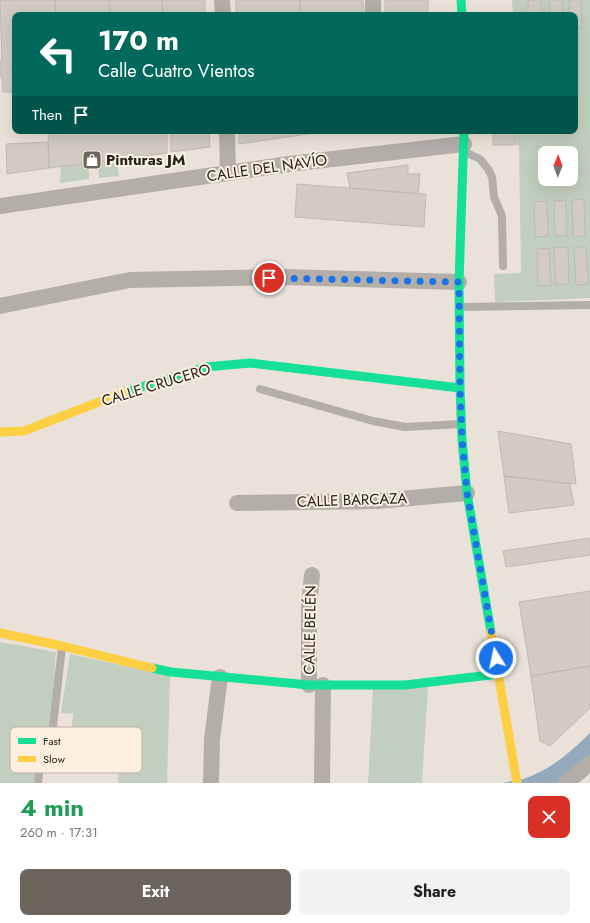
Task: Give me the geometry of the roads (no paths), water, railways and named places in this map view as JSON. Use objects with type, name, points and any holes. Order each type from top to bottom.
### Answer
[{"type":"street","points":[[222,0],[223,12]]},
{"type":"street","points":[[373,0],[373,12]]},
{"type":"street","points":[[461,0],[462,12]]},
{"type":"street","points":[[227,134],[228,173]]},
{"type":"street","points":[[464,142],[459,282],[461,424],[467,493],[517,783]]},
{"type":"street","name":"CALLE DEL NAVÍO","points":[[0,206],[228,173],[464,142]]},
{"type":"street","points":[[0,306],[130,280],[284,277],[459,282]]},
{"type":"street","name":"CALLE CRUCERO","points":[[0,432],[24,432],[118,394],[206,367],[250,363],[460,388]]},
{"type":"street","name":"CALLE BARCAZA","points":[[236,503],[377,501],[467,493]]},
{"type":"street","name":"CALLE BELÉN","points":[[312,575],[309,606],[322,783]]},
{"type":"street","points":[[0,633],[171,672],[316,685],[405,685],[499,674]]},
{"type":"street","points":[[211,783],[212,739],[220,677]]},
{"type":"street","points":[[566,783],[590,763]]},
{"type":"lane","points":[[464,142],[480,159],[492,177],[494,197],[502,216],[503,266]]},
{"type":"lane","points":[[459,306],[590,305]]},
{"type":"lane","points":[[260,389],[373,421],[405,427],[461,424]]},
{"type":"lane","points":[[53,727],[62,646]]},
{"type":"lane","points":[[38,783],[39,773]]},
{"type":"water","points":[[590,733],[590,759],[576,772],[558,783],[502,783],[533,776],[551,766]]},
{"type":"place","name":"Pinturas JM","points":[[92,160]]}]
